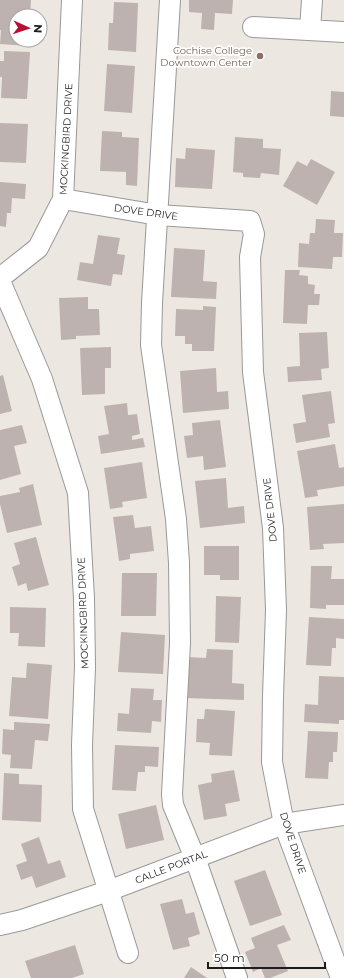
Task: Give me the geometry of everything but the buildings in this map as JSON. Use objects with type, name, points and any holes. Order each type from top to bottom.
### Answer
[{"type":"street","name":"MOCKINGBIRD DRIVE","points":[[72,0],[63,199],[38,248],[0,279],[42,379],[78,493],[84,598],[85,667],[82,745],[83,809],[128,953]]},
{"type":"street","points":[[170,0],[152,303],[151,345],[176,519],[179,563],[180,643],[172,794],[173,805],[195,858],[237,978]]},
{"type":"street","points":[[310,30],[312,0]]},
{"type":"street","points":[[252,27],[344,32]]},
{"type":"street","name":"DOVE DRIVE","points":[[63,199],[158,215],[250,221],[254,234],[250,257],[253,372],[273,528],[276,610],[272,762],[284,824],[341,978]]},
{"type":"street","name":"CALLE PORTAL","points":[[1,922],[22,920],[108,891],[284,824],[344,815]]},
{"type":"place","name":"Cochise College Downtown Center","points":[[260,56]]}]
